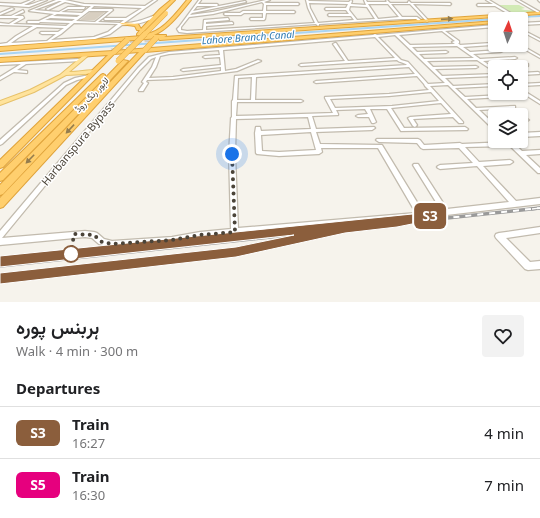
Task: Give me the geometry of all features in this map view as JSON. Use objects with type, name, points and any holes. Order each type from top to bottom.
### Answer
[{"type":"highway","points":[[173,0],[167,11],[139,34],[145,36],[156,34],[180,11]]},
{"type":"highway","name":"لاہور رنگ روڈ","points":[[0,191],[124,62],[178,0]]},
{"type":"highway","name":"لاہور رنگ روڈ","points":[[167,11],[183,0]]},
{"type":"highway","points":[[0,204],[124,62],[146,50],[158,38],[189,0]]},
{"type":"highway","points":[[0,165],[124,39],[134,34],[153,17],[167,11]]},
{"type":"highway","points":[[528,14],[540,13]]},
{"type":"highway","points":[[0,49],[124,39],[283,30],[318,26],[488,16]]},
{"type":"highway","points":[[528,19],[540,18]]},
{"type":"highway","points":[[146,50],[304,37],[433,29],[488,22]]},
{"type":"highway","points":[[122,24],[138,26],[139,29]]},
{"type":"highway","points":[[116,28],[133,25]]},
{"type":"highway","points":[[165,28],[164,33],[178,35]]},
{"type":"highway","points":[[158,38],[178,35],[271,28],[283,30]]},
{"type":"highway","points":[[109,33],[109,37],[124,39],[134,34]]},
{"type":"highway","points":[[0,59],[234,45],[304,37]]},
{"type":"highway","points":[[124,62],[169,49]]},
{"type":"highway","points":[[0,59],[87,55],[112,52]]},
{"type":"highway","points":[[99,54],[105,57],[103,62]]},
{"type":"highway","points":[[36,129],[66,104],[113,57],[123,54],[132,55],[134,58],[124,62]]},
{"type":"highway","name":"لاہور رنگ روڈ","points":[[0,178],[124,62]]},
{"type":"main road","points":[[0,104],[35,92],[65,74],[87,55]]},
{"type":"main road","points":[[65,74],[91,73]]},
{"type":"street","points":[[0,7],[15,0]]},
{"type":"street","points":[[20,5],[33,0]]},
{"type":"street","points":[[0,4],[29,6],[46,0]]},
{"type":"street","points":[[34,12],[30,11],[59,0],[91,8]]},
{"type":"street","points":[[74,3],[82,0]]},
{"type":"street","points":[[0,45],[89,38],[109,33],[122,24],[126,19],[156,0]]},
{"type":"street","points":[[200,0],[179,30],[187,32],[318,26],[356,21],[401,18],[424,20]]},
{"type":"street","points":[[191,12],[251,0],[257,3],[296,8]]},
{"type":"street","points":[[264,4],[269,0]]},
{"type":"street","points":[[225,14],[292,12],[288,0]]},
{"type":"street","points":[[386,0],[401,18]]},
{"type":"street","points":[[407,0],[424,20]]},
{"type":"street","points":[[486,0],[507,12]]},
{"type":"street","points":[[517,0],[540,13]]},
{"type":"street","points":[[65,1],[47,9],[65,10]]},
{"type":"street","points":[[85,1],[87,6]]},
{"type":"street","points":[[99,6],[106,1]]},
{"type":"street","points":[[318,26],[308,2],[349,5]]},
{"type":"street","points":[[188,16],[207,14],[257,3]]},
{"type":"street","points":[[366,3],[377,20]]},
{"type":"street","points":[[326,9],[366,3],[450,4]]},
{"type":"street","points":[[251,19],[264,19],[264,4]]},
{"type":"street","points":[[289,6],[298,4]]},
{"type":"street","points":[[197,5],[226,6],[231,9]]},
{"type":"street","points":[[349,5],[352,15],[356,21]]},
{"type":"street","points":[[478,5],[494,5]]},
{"type":"street","points":[[47,41],[60,33],[91,8],[99,6],[144,7]]},
{"type":"street","points":[[254,6],[251,19],[255,28]]},
{"type":"street","points":[[0,14],[13,8]]},
{"type":"street","points":[[31,26],[48,16],[68,8],[112,10],[96,22]]},
{"type":"street","points":[[0,23],[23,11]]},
{"type":"street","points":[[9,25],[34,12],[83,14]]},
{"type":"street","points":[[0,14],[11,17],[23,17]]},
{"type":"street","points":[[329,15],[352,15]]},
{"type":"street","points":[[48,16],[78,18]]},
{"type":"street","points":[[28,22],[96,22],[122,24],[142,22],[153,17]]},
{"type":"street","points":[[100,19],[126,19]]},
{"type":"street","points":[[204,31],[205,21],[228,19]]},
{"type":"street","points":[[0,23],[9,25],[67,27]]},
{"type":"street","points":[[205,25],[232,23]]},
{"type":"street","points":[[480,23],[488,27]]},
{"type":"street","points":[[528,24],[540,23]]},
{"type":"street","points":[[8,44],[36,26]]},
{"type":"street","points":[[140,90],[146,83],[144,82],[154,67],[159,55],[221,48],[234,45],[396,34],[433,29],[442,30],[488,27]]},
{"type":"street","points":[[442,30],[458,42],[454,42],[458,46],[488,65]]},
{"type":"street","points":[[42,33],[60,33]]},
{"type":"street","points":[[396,34],[488,122]]},
{"type":"street","points":[[528,34],[540,40]]},
{"type":"street","points":[[375,35],[398,59],[410,66],[431,91],[461,122]]},
{"type":"street","points":[[335,44],[347,62]]},
{"type":"street","points":[[409,46],[488,44]]},
{"type":"street","points":[[221,48],[223,72]]},
{"type":"street","points":[[528,51],[540,58]]},
{"type":"street","points":[[416,53],[446,52]]},
{"type":"street","points":[[469,53],[488,52]]},
{"type":"street","name":"Harbanspura Bypass","points":[[0,236],[139,69],[148,59],[159,55]]},
{"type":"street","points":[[205,57],[221,56]]},
{"type":"street","points":[[424,60],[515,58]]},
{"type":"street","points":[[301,65],[398,59]]},
{"type":"street","points":[[0,64],[80,60]]},
{"type":"street","points":[[146,79],[173,78],[234,71],[259,61]]},
{"type":"street","points":[[0,79],[26,63]]},
{"type":"street","points":[[183,70],[222,66]]},
{"type":"street","points":[[236,77],[410,66]]},
{"type":"street","points":[[432,68],[476,67]]},
{"type":"street","points":[[13,71],[26,72]]},
{"type":"street","points":[[234,71],[236,77],[233,118],[232,169],[235,232]]},
{"type":"street","points":[[0,144],[65,84],[91,73]]},
{"type":"street","points":[[528,74],[538,73]]},
{"type":"street","points":[[316,82],[417,75]]},
{"type":"street","points":[[442,77],[488,75]]},
{"type":"street","points":[[253,101],[254,76]]},
{"type":"street","points":[[528,85],[540,84]]},
{"type":"street","points":[[426,85],[488,85]]},
{"type":"street","points":[[233,118],[336,114],[327,98],[390,95],[431,91]]},
{"type":"street","points":[[528,95],[540,103]]},
{"type":"street","points":[[463,98],[488,97]]},
{"type":"street","points":[[234,101],[301,101]]},
{"type":"street","points":[[333,109],[388,107],[442,102]]},
{"type":"street","points":[[388,107],[403,130],[465,129]]},
{"type":"street","points":[[475,109],[513,107]]},
{"type":"street","points":[[367,108],[374,122]]},
{"type":"street","points":[[358,116],[370,115]]},
{"type":"street","points":[[415,125],[410,118],[455,115]]},
{"type":"street","points":[[310,116],[314,131],[318,146],[319,152],[279,154],[259,153],[258,130],[314,131],[372,128]]},
{"type":"street","points":[[528,135],[540,134]]},
{"type":"street","points":[[379,140],[418,141],[423,147],[488,143]]},
{"type":"street","points":[[460,145],[515,204]]},
{"type":"street","points":[[318,146],[380,146],[420,215]]},
{"type":"street","points":[[516,148],[540,171]]},
{"type":"street","points":[[521,153],[540,152]]},
{"type":"street","points":[[440,167],[510,162]]},
{"type":"street","points":[[416,165],[445,211]]},
{"type":"street","points":[[0,242],[85,234],[94,235],[102,242],[112,244],[172,240],[200,235],[420,215],[540,201]]},
{"type":"street","points":[[540,230],[499,236],[528,266],[540,265]]},
{"type":"green space","points":[[496,5],[519,5],[525,8],[521,9],[538,12],[528,13],[510,12]]},
{"type":"building","points":[[90,12],[105,12],[95,20],[80,20]]},
{"type":"waterway","name":"Lahore Branch Canal","points":[[528,17],[540,16]]},
{"type":"waterway","name":"Lahore Branch Canal","points":[[0,54],[488,19]]},
{"type":"tunnel","points":[[122,41],[160,39]]},
{"type":"tunnel","points":[[111,51],[136,49]]},
{"type":"railway","points":[[0,266],[540,208],[532,209]]},
{"type":"railway","points":[[0,278],[235,252],[293,240]]},
{"type":"train","name":"S3","points":[[0,262],[432,216],[345,229],[236,252],[0,278]]},
{"type":"route","points":[[71,254],[74,234],[94,235],[102,242],[112,244],[172,240],[200,235],[235,232],[232,154]]}]
